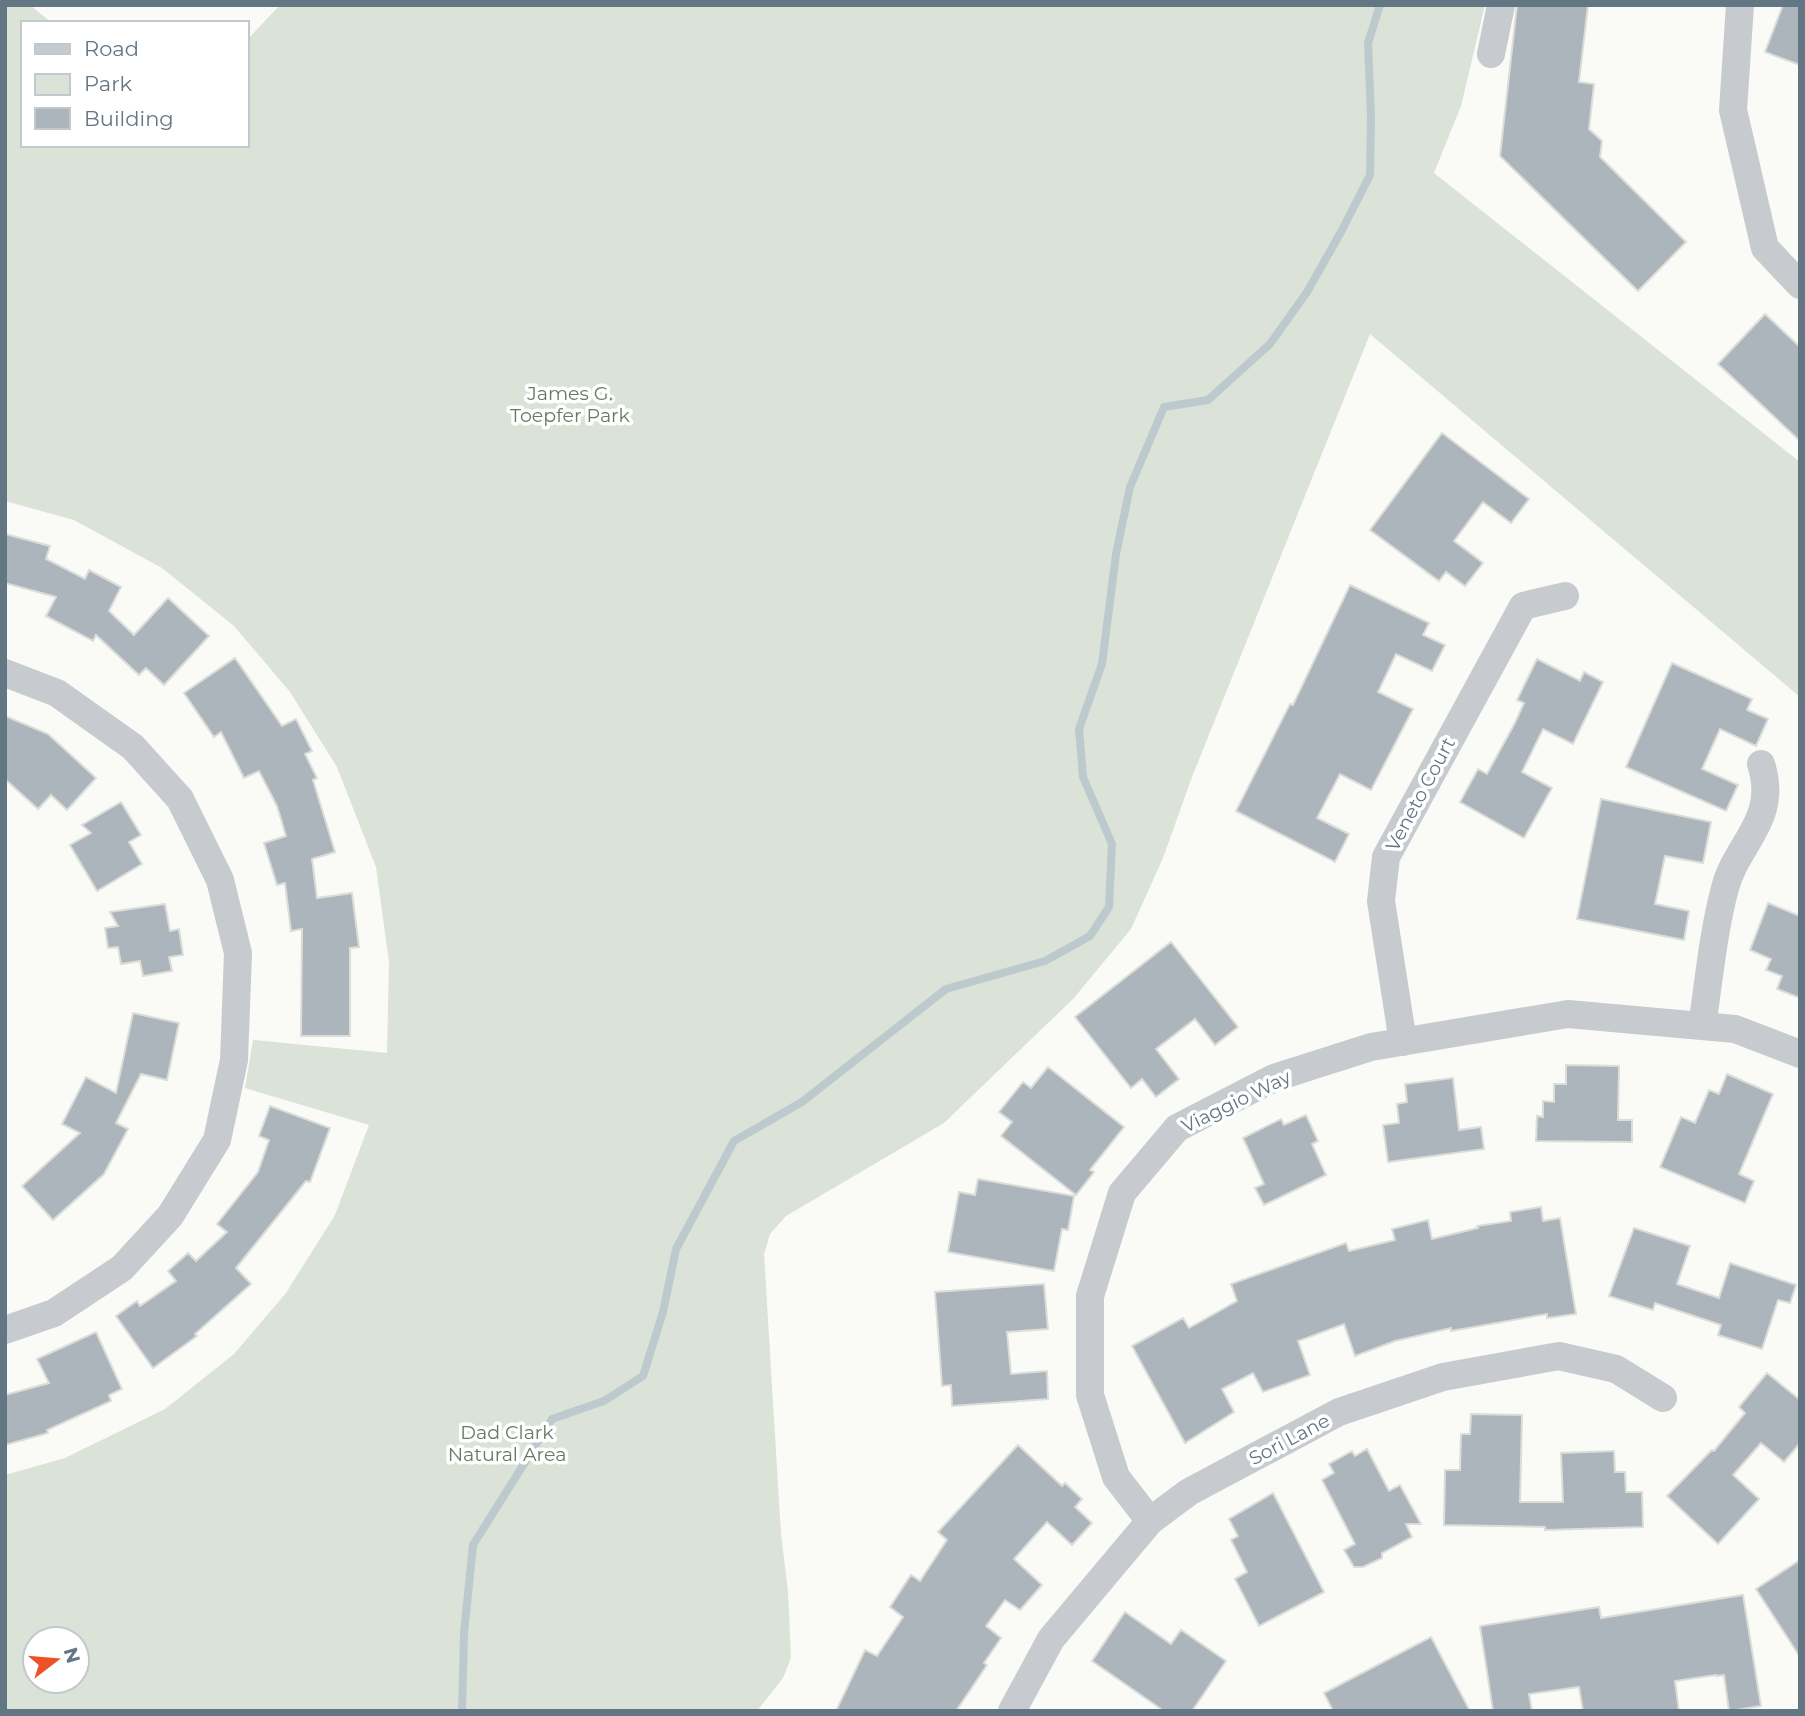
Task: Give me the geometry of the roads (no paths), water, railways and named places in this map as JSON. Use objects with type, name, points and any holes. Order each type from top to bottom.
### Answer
[{"type":"street","points":[[1491,54],[1501,5]]},
{"type":"street","points":[[1740,5],[1732,110],[1765,248],[1800,285]]},
{"type":"street","name":"Veneto Court","points":[[1403,1042],[1381,901],[1386,857],[1522,606],[1565,596]]},
{"type":"street","points":[[5,673],[57,694],[133,747],[180,799],[220,880],[238,953],[234,1060],[217,1139],[170,1216],[122,1268],[54,1313],[5,1330]]},
{"type":"street","points":[[1702,1026],[1718,916],[1726,884],[1755,832],[1764,804],[1766,781],[1761,764]]},
{"type":"street","name":"Viaggio Way","points":[[1150,1521],[1115,1477],[1090,1395],[1090,1296],[1122,1193],[1178,1128],[1274,1078],[1371,1047],[1568,1014],[1735,1029],[1800,1054]]},
{"type":"street","name":"Sori Lane","points":[[1012,1711],[1051,1639],[1150,1521],[1189,1492],[1339,1412],[1443,1377],[1559,1356],[1616,1369],[1663,1398]]},
{"type":"waterway","points":[[462,1711],[464,1633],[473,1545],[552,1419],[604,1401],[643,1376],[663,1312],[676,1249],[734,1141],[802,1102],[946,989],[1045,961],[1090,936],[1109,907],[1112,844],[1083,777],[1079,729],[1102,664],[1116,554],[1130,487],[1164,407],[1208,400],[1270,344],[1307,292],[1341,232],[1370,175],[1368,43],[1380,5]]},
{"type":"park label","name":"James G. Toepfer Park","points":[[570,404]]},
{"type":"park label","name":"Dad Clark Natural Area","points":[[507,1443]]}]
